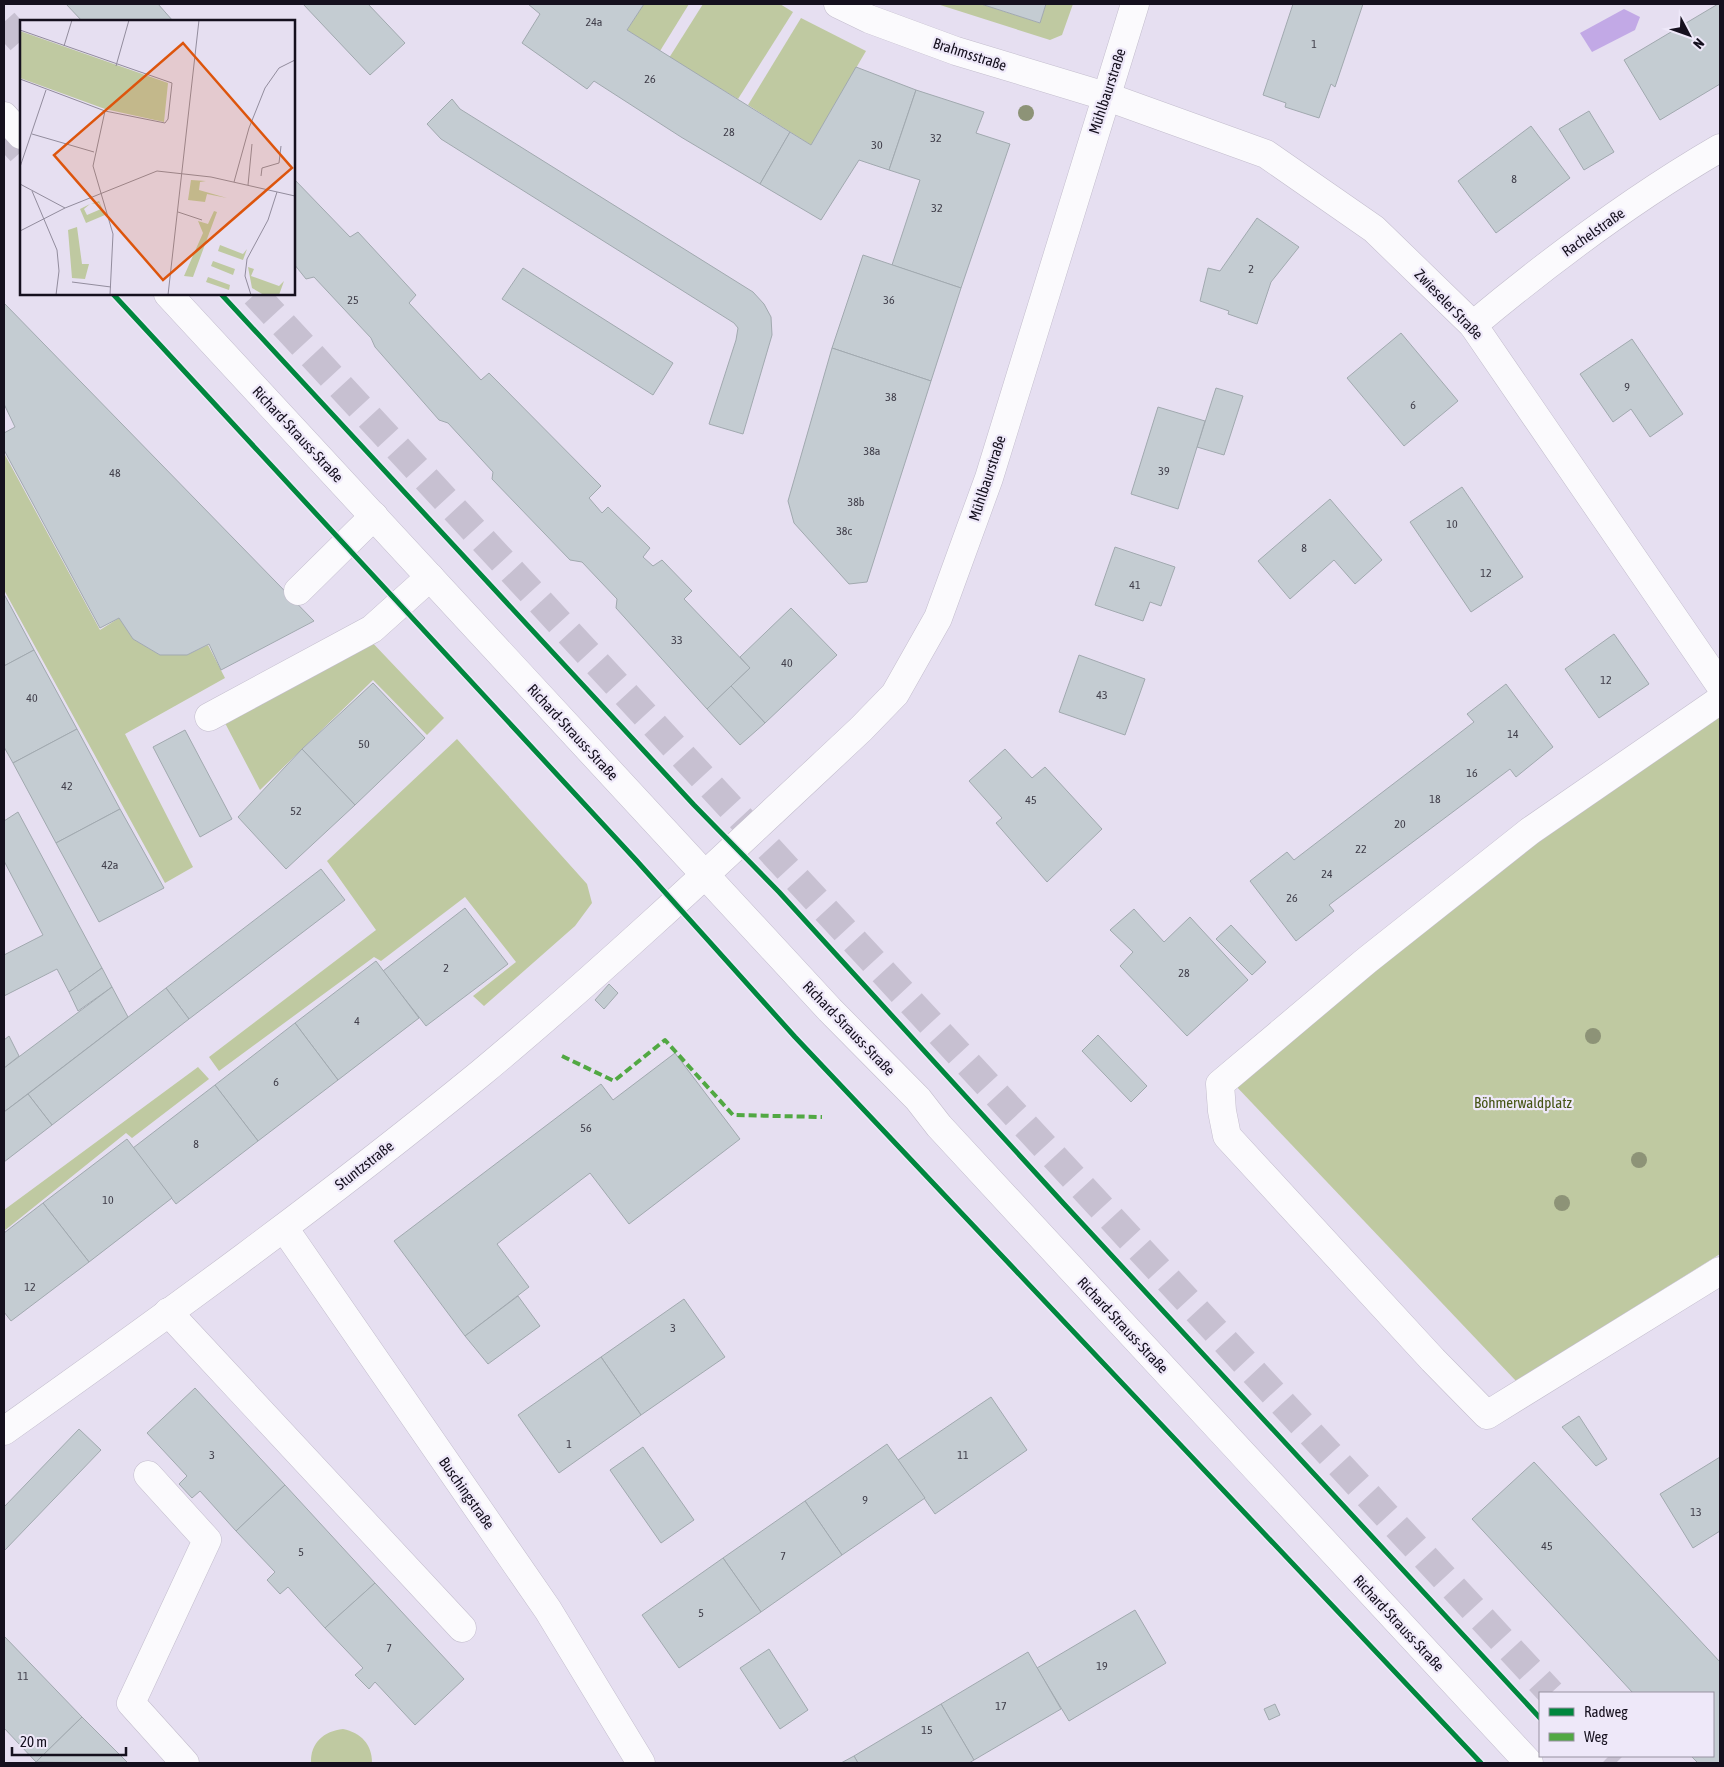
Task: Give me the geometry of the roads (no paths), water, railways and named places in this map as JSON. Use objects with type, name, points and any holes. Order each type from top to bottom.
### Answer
[{"type":"street","name":"Brahmsstraße","points":[[838,4],[869,19],[956,51],[1105,96]]},
{"type":"street","name":"Mühlbaurstraße","points":[[706,874],[895,694],[938,618],[989,478],[1105,96],[1135,4]]},
{"type":"street","name":"Zwieseler Straße","points":[[1105,96],[1266,154],[1374,229],[1473,325],[1720,685]]},
{"type":"street","points":[[4,116],[20,134]]},
{"type":"street","name":"Rachelstraße","points":[[1473,325],[1572,245],[1686,168],[1720,148]]},
{"type":"street","name":"Richard-Strauss-Straße","points":[[169,295],[830,1010],[918,1099],[939,1126],[1529,1763]]},
{"type":"street","points":[[298,591],[374,516]]},
{"type":"street","points":[[209,717],[372,629],[430,576]]},
{"type":"street","points":[[1720,700],[1530,831],[1366,961],[1220,1084],[1222,1111],[1227,1136],[1433,1360],[1487,1415],[1720,1270]]},
{"type":"street","name":"Stuntzstraße","points":[[4,1431],[284,1228],[480,1073],[634,941],[706,874]]},
{"type":"street","name":"Buschingstraße","points":[[284,1228],[548,1610],[642,1763]]},
{"type":"street","points":[[168,1312],[462,1628]]},
{"type":"street","points":[[148,1475],[207,1540],[131,1704],[185,1763]]},
{"type":"tunnel","points":[[4,22],[20,40]]},
{"type":"tunnel","points":[[4,133],[20,151]]},
{"type":"tunnel","points":[[256,295],[1550,1692]]},
{"type":"tunnel","points":[[1610,1757],[1616,1763]]},
{"type":"park label","name":"Böhmerwaldplatz","points":[[1523,1102]]}]
